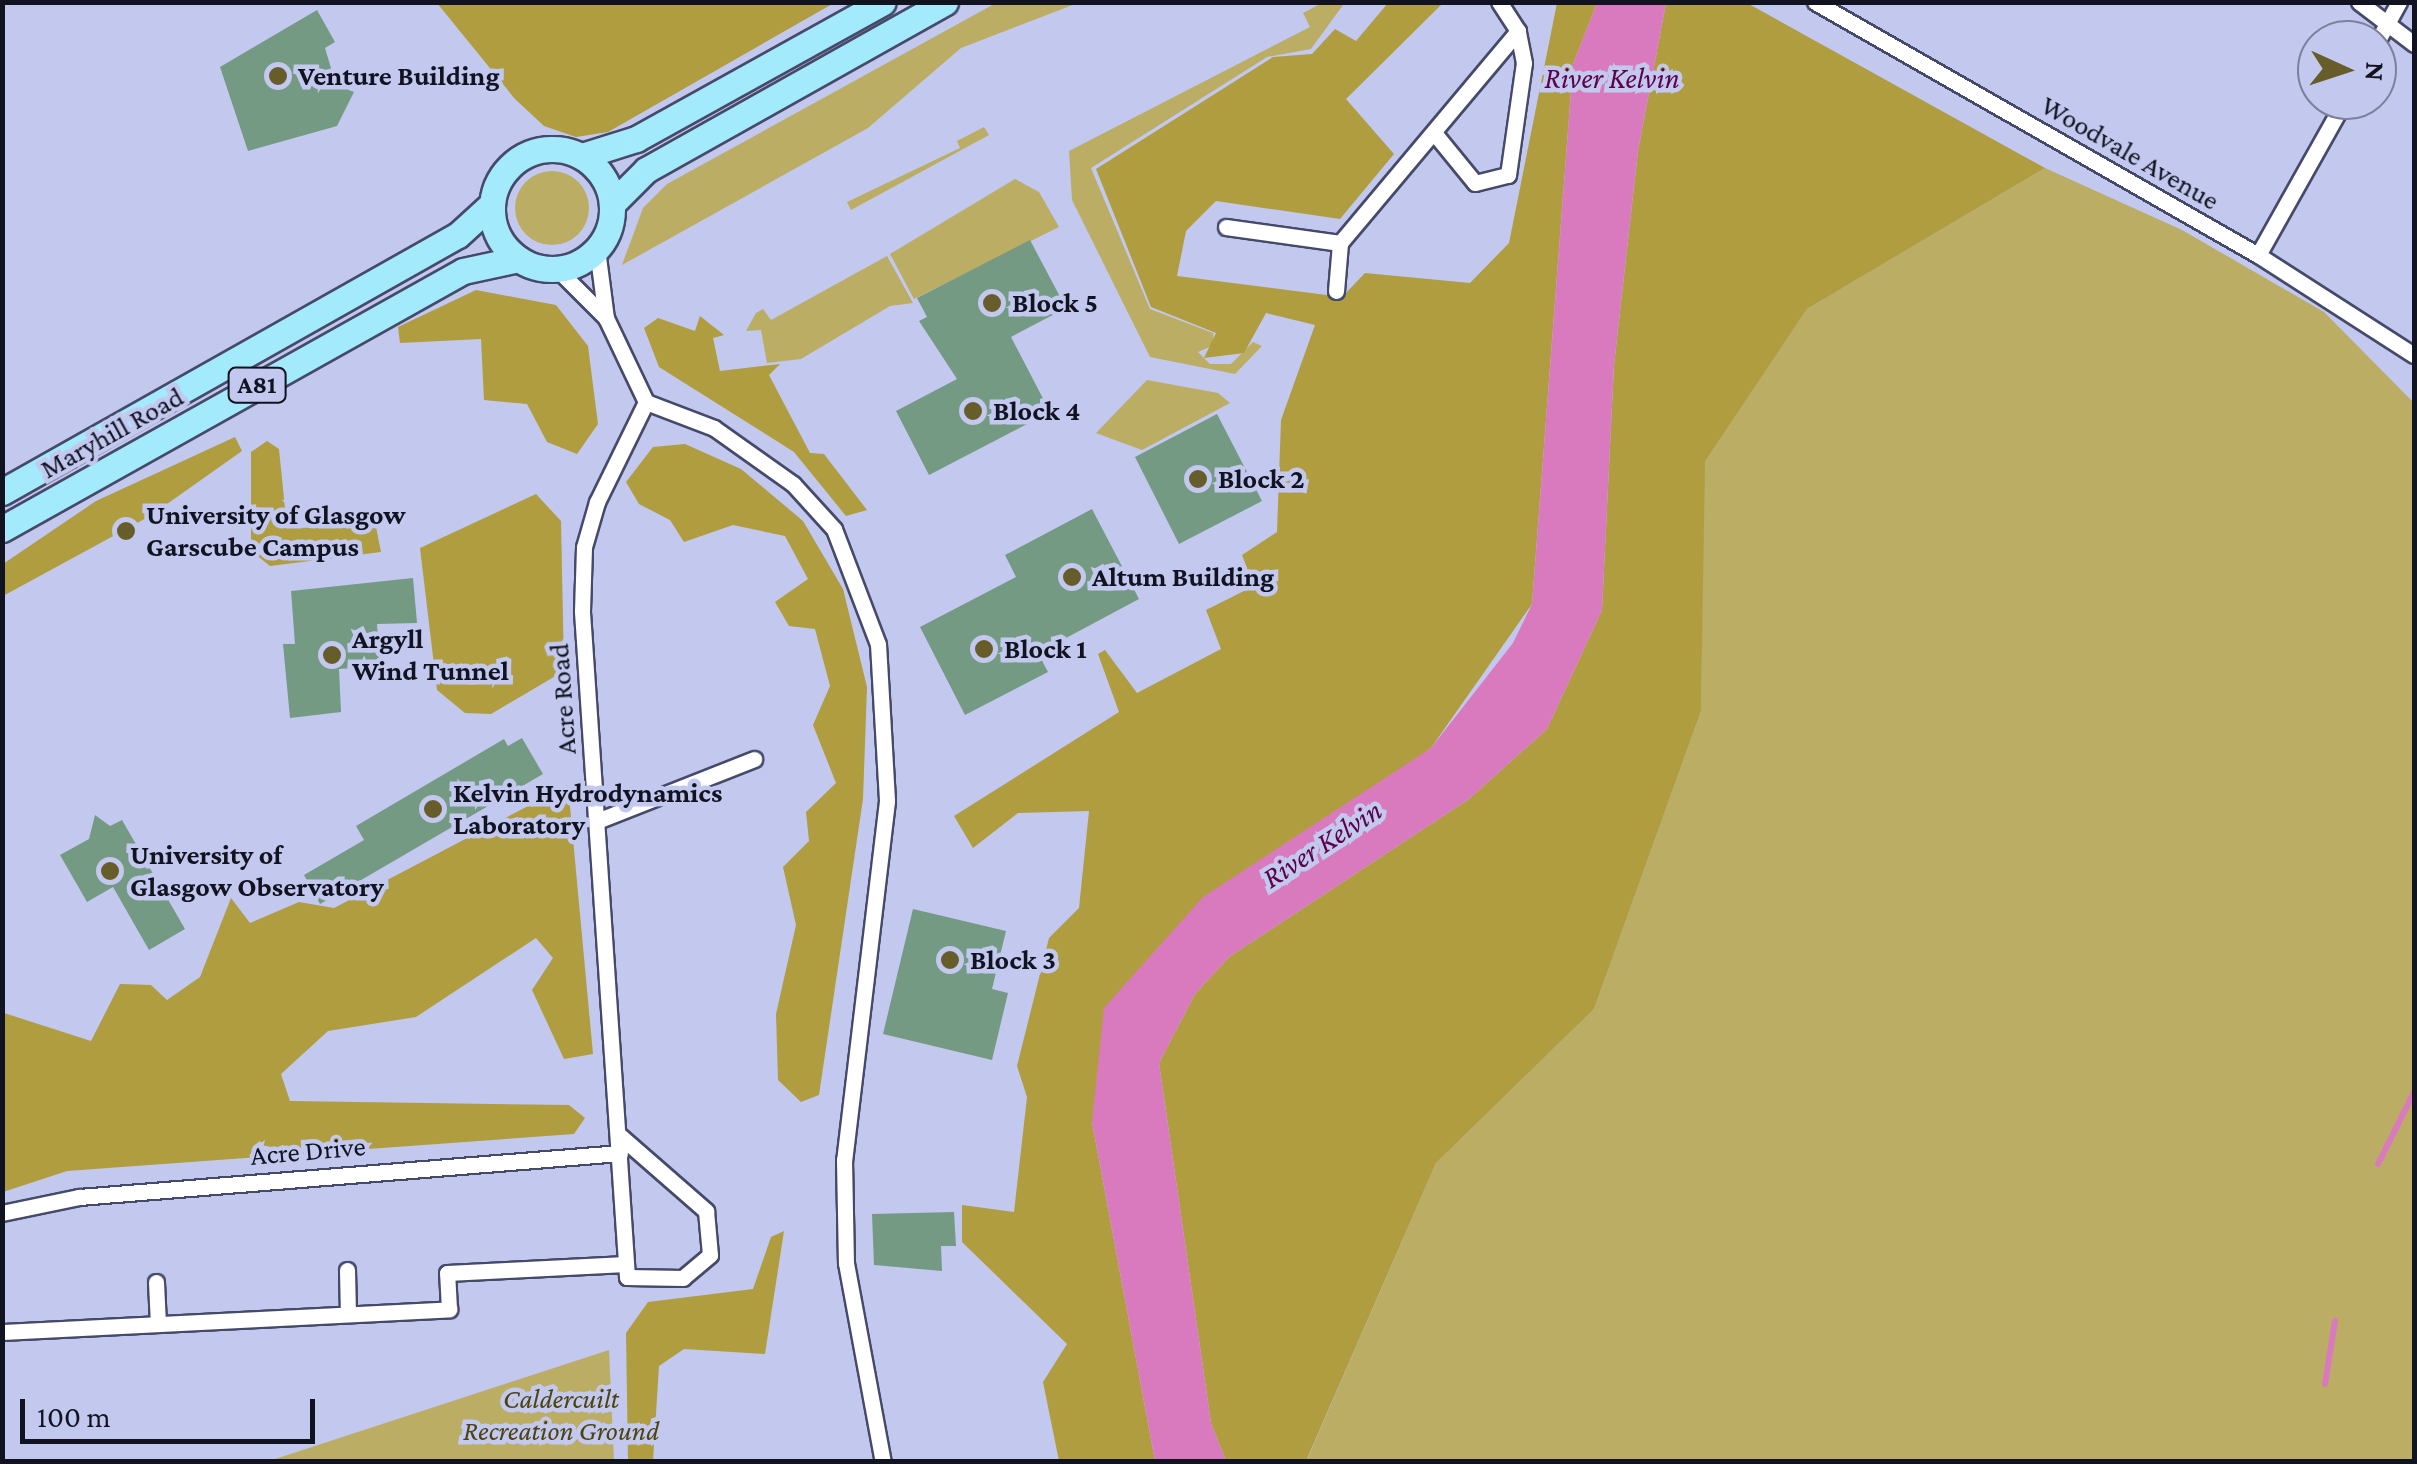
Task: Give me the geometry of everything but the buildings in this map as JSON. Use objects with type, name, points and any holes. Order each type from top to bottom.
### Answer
[{"type":"main road","name":"A81","points":[[492,204],[504,172],[528,154],[582,156],[636,138],[883,2]]},
{"type":"main road","points":[[557,269],[597,248],[612,204],[646,170],[945,2]]},
{"type":"main road","points":[[582,156],[612,204]]},
{"type":"main road","points":[[492,204],[503,244],[518,259]]},
{"type":"main road","name":"Maryhill Road","points":[[2,492],[458,236],[492,204]]},
{"type":"main road","name":"A81","points":[[518,259],[557,269]]},
{"type":"main road","name":"Maryhill Road","points":[[2,529],[463,271],[518,259]]},
{"type":"street","points":[[1435,134],[1475,182],[1508,175],[1524,63],[1518,31],[1499,2]]},
{"type":"street","name":"Woodvale Avenue","points":[[1815,2],[2258,255],[2414,355]]},
{"type":"street","points":[[2359,2],[2390,20],[2399,2]]},
{"type":"street","points":[[1336,291],[1340,243],[1435,134],[1439,116],[1518,31]]},
{"type":"street","points":[[2258,255],[2334,120]]},
{"type":"street","points":[[1226,227],[1340,243]]},
{"type":"street","points":[[597,248],[606,318],[646,402],[714,428],[792,484],[834,529],[878,644],[887,801],[844,1160],[846,1263],[883,1462]]},
{"type":"street","points":[[557,269],[606,318]]},
{"type":"street","name":"Acre Road","points":[[627,1271],[597,821],[584,547],[646,402]]},
{"type":"street","points":[[597,821],[754,759]]},
{"type":"street","points":[[2,1332],[449,1309],[447,1273],[627,1271],[666,1280],[700,1268],[713,1226],[697,1201],[619,1135]]},
{"type":"street","name":"Acre Drive","points":[[2,1214],[78,1198],[620,1153]]},
{"type":"street","points":[[346,1270],[348,1314]]},
{"type":"street","points":[[156,1282],[158,1324]]},
{"type":"green space","points":[[996,3],[1078,3],[961,48],[868,128],[622,265],[643,208],[667,184]]},
{"type":"green space","points":[[1322,3],[1343,5],[1311,49],[1267,57],[1091,168],[1150,309],[1213,333],[1214,345],[1198,352],[1210,364],[1231,364],[1253,342],[1262,346],[1235,374],[1150,357],[1072,200],[1069,151],[1310,27],[1303,13]]},
{"type":"green space","points":[[984,127],[989,135],[851,210],[847,202],[960,148],[957,141]]},
{"type":"green space","points":[[2045,168],[2182,230],[2324,312],[2414,403],[2414,1461],[1306,1462],[1436,1163],[1594,1009],[1701,711],[1704,461],[1807,309]]},
{"type":"green space","points":[[552,171],[578,182],[589,208],[578,234],[552,245],[526,234],[515,208],[526,182]]},
{"type":"green space","points":[[1015,179],[1039,192],[1059,227],[914,299],[890,254]]},
{"type":"green space","points":[[887,256],[913,303],[890,306],[801,359],[767,363],[761,330],[746,331],[756,313],[763,309],[771,320]]},
{"type":"green space","points":[[1147,380],[1218,393],[1230,403],[1142,450],[1096,433]]},
{"type":"green space","name":"Caldercuilt Recreation Ground","points":[[609,1350],[614,1461],[269,1461]]},
{"type":"shaded area","points":[[437,3],[834,3],[608,132],[576,137],[544,126],[515,99]]},
{"type":"shaded area","points":[[1388,3],[1443,3],[1346,99],[1394,154],[1340,219],[1216,201],[1186,231],[1177,276],[1342,297],[1365,273],[1470,283],[1509,243],[1557,3],[1597,3],[1573,64],[1532,604],[1431,748],[1337,816],[1092,1122],[1155,1461],[1059,1461],[1043,1382],[1067,1344],[962,1242],[962,1205],[1014,1212],[1027,1097],[1017,1066],[1049,938],[1079,908],[1089,811],[1018,813],[973,848],[954,816],[1119,712],[1098,654],[1105,650],[1137,693],[1221,649],[1206,610],[1254,586],[1242,555],[1277,532],[1281,420],[1315,325],[1266,313],[1244,353],[1204,358],[1216,333],[1151,307],[1096,169],[1273,57],[1312,54],[1335,29],[1356,41]]},
{"type":"shaded area","points":[[1666,3],[1747,3],[2045,168],[1807,309],[1705,461],[1701,711],[1594,1009],[1436,1163],[1306,1461],[1226,1461],[1211,1423],[1159,1063],[1195,994],[1229,957],[1469,799],[1547,729],[1602,610],[1614,365],[1638,151]]},
{"type":"shaded area","points":[[476,290],[556,305],[588,346],[598,424],[577,454],[547,442],[527,404],[484,400],[481,339],[400,343],[398,327]]},
{"type":"shaded area","points":[[700,316],[724,335],[713,338],[720,371],[780,364],[769,375],[810,453],[824,454],[867,510],[846,516],[794,452],[659,367],[644,328],[658,318],[695,331]]},
{"type":"shaded area","points":[[235,437],[242,451],[150,516],[3,596],[3,564],[96,501]]},
{"type":"shaded area","points":[[267,441],[279,449],[287,528],[376,527],[381,552],[270,566],[251,551],[251,452]]},
{"type":"shaded area","points":[[685,444],[741,469],[803,521],[843,589],[867,687],[863,799],[819,1095],[801,1102],[778,1080],[776,1014],[796,925],[783,867],[809,841],[806,812],[836,783],[813,725],[830,686],[815,629],[789,626],[775,602],[808,579],[785,536],[733,525],[684,542],[670,520],[639,504],[626,482],[653,447]]},
{"type":"shaded area","points":[[536,494],[561,521],[564,671],[491,714],[465,713],[437,690],[420,548]]},
{"type":"shaded area","points":[[568,785],[593,1054],[564,1059],[532,990],[553,958],[536,938],[416,1017],[328,1031],[281,1074],[290,1101],[569,1105],[585,1118],[574,1134],[67,1171],[3,1192],[3,792],[4,1013],[91,1041],[120,984],[151,985],[167,1000],[200,977],[231,898],[250,923],[299,902],[334,908]]},
{"type":"shaded area","points":[[784,1231],[765,1354],[684,1349],[659,1366],[653,1461],[628,1461],[626,1333],[648,1302],[753,1289],[771,1237]]},
{"type":"water","name":"River Kelvin","points":[[1597,3],[1666,3],[1638,151],[1614,365],[1602,610],[1547,729],[1469,799],[1229,957],[1195,994],[1159,1063],[1211,1423],[1226,1461],[1155,1461],[1092,1122],[1104,1008],[1203,897],[1431,748],[1513,643],[1532,604],[1573,64]]},
{"type":"waterway","points":[[2378,1164],[2414,1092]]},
{"type":"waterway","points":[[2325,1384],[2335,1321]]},
{"type":"place","name":"Venture Building","points":[[278,76]]},
{"type":"place","name":"Block 5","points":[[992,303]]},
{"type":"place","name":"Block 4","points":[[973,411]]},
{"type":"place","name":"Block 2","points":[[1198,479]]},
{"type":"place","name":"University of Glasgow Garscube Campus","points":[[126,531]]},
{"type":"place","name":"Altum Building","points":[[1072,577]]},
{"type":"place","name":"Block 1","points":[[984,649]]},
{"type":"place","name":"Argyll Wind Tunnel","points":[[332,655]]},
{"type":"place","name":"Kelvin Hydrodynamics Laboratory","points":[[433,809]]},
{"type":"place","name":"University of Glasgow Observatory","points":[[110,871]]},
{"type":"place","name":"Block 3","points":[[950,960]]}]
